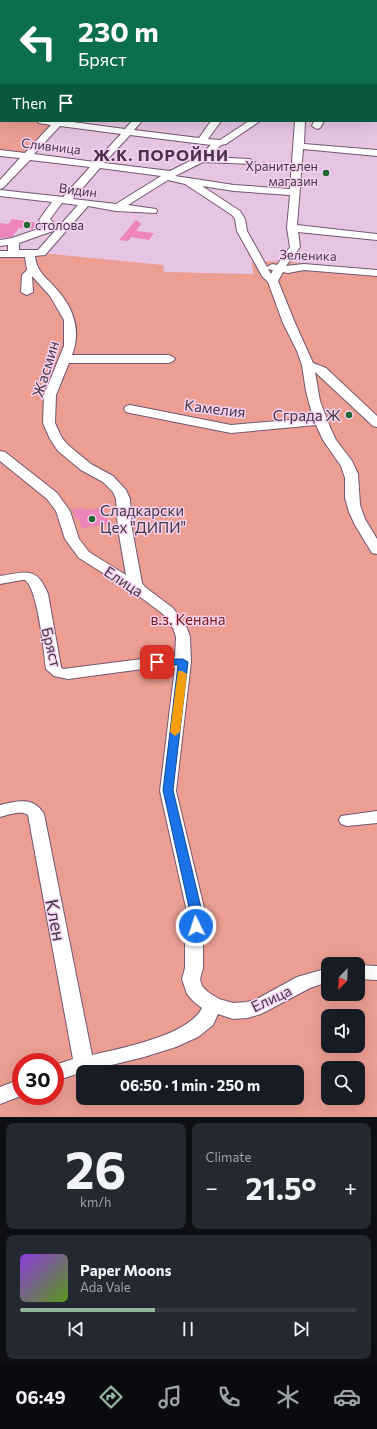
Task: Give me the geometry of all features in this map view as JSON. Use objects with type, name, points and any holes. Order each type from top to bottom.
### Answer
[{"type":"street","points":[[0,186],[59,122],[218,143],[223,142],[253,122]]},
{"type":"street","points":[[0,243],[14,241],[49,229],[50,225],[44,220],[98,166],[136,122]]},
{"type":"street","points":[[202,140],[215,122]]},
{"type":"street","points":[[273,281],[279,269],[295,247],[292,228],[300,146],[300,122]]},
{"type":"street","points":[[116,208],[168,176],[201,159],[218,143]]},
{"type":"street","points":[[300,146],[377,153]]},
{"type":"street","name":"Сливница","points":[[0,153],[168,176],[188,182],[236,213],[240,219],[242,231],[261,266],[267,276],[273,281],[289,323],[303,351],[308,365],[308,378],[321,421],[327,436],[350,469],[353,478],[352,497],[355,508],[363,527],[377,550]]},
{"type":"street","points":[[201,159],[250,162]]},
{"type":"street","points":[[188,182],[198,182],[234,188],[295,192]]},
{"type":"street","name":"Видин","points":[[0,193],[116,208],[152,211]]},
{"type":"street","points":[[0,254],[30,255],[43,252],[86,204]]},
{"type":"street","points":[[292,228],[377,237]]},
{"type":"street","points":[[13,254],[14,241]]},
{"type":"street","points":[[27,292],[27,274],[33,270],[29,265],[30,255]]},
{"type":"street","name":"Зеленика","points":[[261,266],[288,270],[304,267],[377,273]]},
{"type":"street","name":"Жасмин","points":[[33,270],[59,299],[70,320],[70,346],[66,359],[54,382],[50,395],[49,423],[56,439],[63,448],[86,467],[108,479],[119,490],[123,499],[126,535],[135,583],[140,590]]},
{"type":"street","points":[[66,359],[169,359]]},
{"type":"street","points":[[308,365],[322,371],[372,412],[377,423]]},
{"type":"street","name":"Камелия","points":[[130,408],[176,420],[231,429],[321,421]]},
{"type":"street","name":"Елица","points":[[0,455],[52,496],[63,511],[72,539],[84,555],[140,590],[168,612],[175,620],[183,637],[183,662],[168,790],[196,912],[192,984],[201,997],[213,1005],[233,1011],[255,1009],[304,982],[321,976]]},
{"type":"street","name":"Бряст","points":[[0,580],[23,576],[35,580],[41,594],[54,669],[59,673],[68,674],[157,662],[183,662]]},
{"type":"street","name":"Клен","points":[[0,811],[25,806],[33,809],[36,814],[84,1064]]},
{"type":"street","points":[[347,820],[377,818]]},
{"type":"street","points":[[365,972],[377,973]]},
{"type":"street","points":[[64,1070],[156,1047],[175,1040],[200,1024],[212,1010],[213,1005]]},
{"type":"street","points":[[0,1096],[12,1091]]},
{"type":"green space","points":[[0,122],[39,122],[56,124],[27,156],[0,152]]},
{"type":"green space","name":"в.з. Кенана","points":[[41,253],[163,265],[164,272],[253,274],[252,261],[291,262],[377,273],[377,1117],[0,1117],[0,254]]},
{"type":"building","points":[[12,219],[38,223],[32,229],[19,228],[12,237],[0,238],[0,223],[8,224]]},
{"type":"building","points":[[136,220],[141,224],[136,231],[154,233],[149,240],[131,237],[128,241],[119,240]]},
{"type":"building","name":"Сладкарски Цех \"ДИПИ\"","points":[[84,508],[85,510],[103,508],[109,524],[82,528],[79,519],[75,518],[72,509]]},
{"type":"slow traffic","points":[[175,732],[182,674]]},
{"type":"place","name":"Хранителен магазин","points":[[326,173]]},
{"type":"place","name":"столова","points":[[27,225]]},
{"type":"place","name":"Сграда Ж","points":[[349,415]]},
{"type":"place","name":"Сладкарски Цех \"ДИПИ\"","points":[[92,519]]},
{"type":"district","name":"Ж.К. ПОРОЙНИ","points":[[161,154]]},
{"type":"route","points":[[157,662],[183,662],[168,790],[169,800],[196,912],[196,926]]}]
